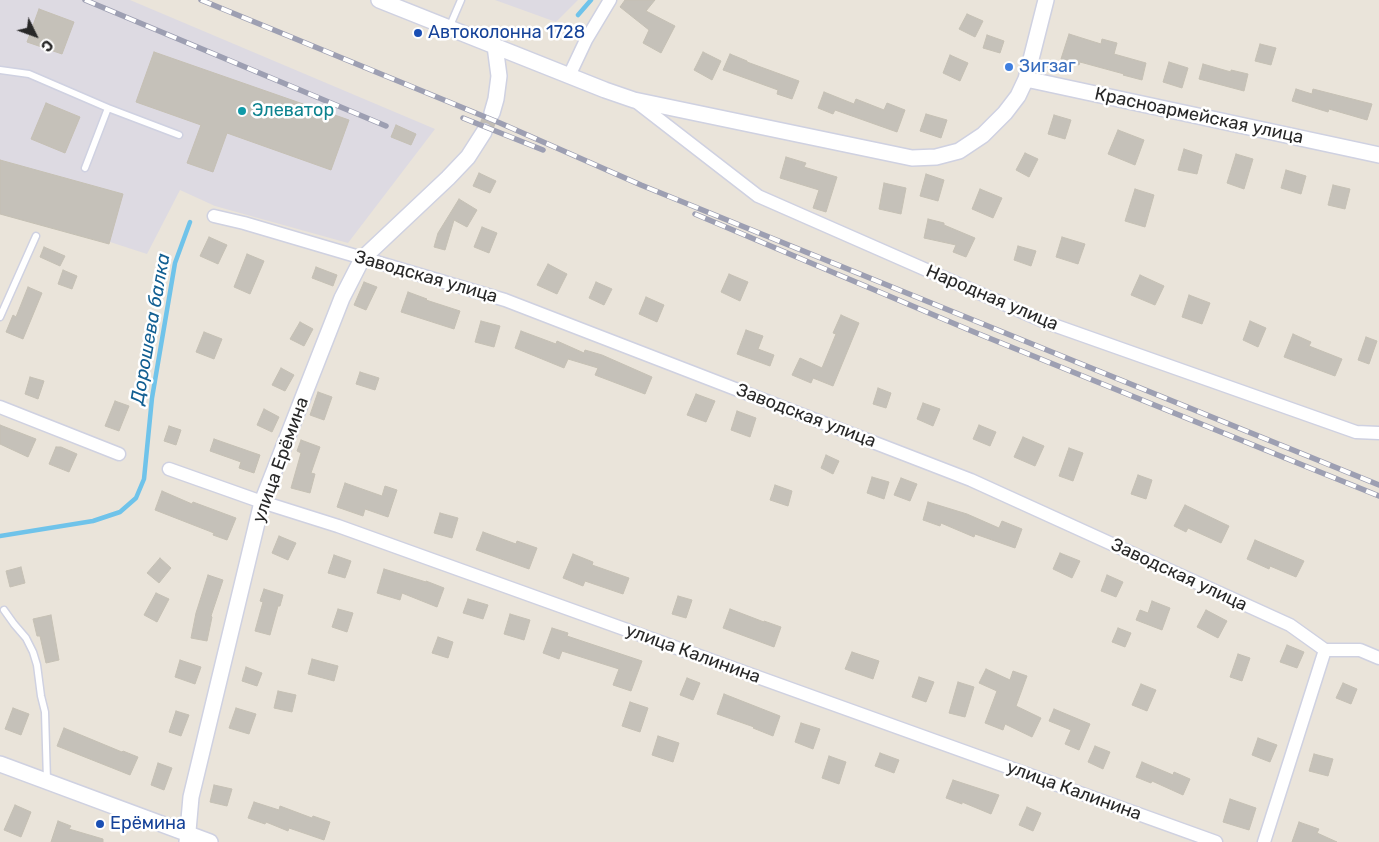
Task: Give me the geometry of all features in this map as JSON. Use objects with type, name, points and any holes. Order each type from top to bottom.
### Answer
[{"type":"street","points":[[569,76],[586,40],[610,0]]},
{"type":"street","points":[[1026,79],[1046,0]]},
{"type":"street","name":"Народная улица","points":[[386,1],[569,76],[634,100],[912,158],[936,157],[959,151],[983,135],[1005,113],[1018,96],[1026,79]]},
{"type":"street","points":[[492,113],[499,76],[495,46]]},
{"type":"street","name":"Красноармейская улица","points":[[1026,79],[1379,155]]},
{"type":"street","name":"Народная улица","points":[[634,100],[758,196],[1045,322],[1356,432],[1379,433]]},
{"type":"street","name":"улица Ерёмина","points":[[187,838],[191,797],[198,764],[262,502],[342,298],[362,259],[448,178],[468,157],[484,132]]},
{"type":"street","name":"Заводская улица","points":[[214,216],[244,223],[505,300],[971,480],[1290,625],[1324,650]]},
{"type":"street","points":[[0,407],[119,454]]},
{"type":"street","name":"улица Калинина","points":[[169,469],[262,502],[338,526],[1216,842]]},
{"type":"street","points":[[1264,842],[1324,650],[1360,650],[1379,658]]},
{"type":"street","points":[[0,764],[187,838],[210,842]]},
{"type":"lane","points":[[449,28],[461,0]]},
{"type":"lane","points":[[0,70],[29,74],[108,108],[179,135]]},
{"type":"lane","points":[[85,168],[108,108]]},
{"type":"lane","points":[[0,317],[36,236]]},
{"type":"lane","points":[[4,610],[26,638],[34,652],[45,712],[47,782]]},
{"type":"shaded area","points":[[0,0],[130,0],[435,129],[348,243],[215,206],[180,190],[147,254],[107,241],[0,214]]},
{"type":"shaded area","points":[[495,0],[578,0],[556,22]]},
{"type":"building","points":[[625,0],[655,0],[646,11],[675,26],[661,53],[643,43],[649,30],[620,7]]},
{"type":"building","points":[[39,9],[74,22],[62,54],[27,42]]},
{"type":"building","points":[[967,14],[983,21],[975,37],[959,29]]},
{"type":"building","points":[[1069,34],[1101,44],[1102,39],[1117,43],[1114,54],[1146,63],[1142,80],[1080,62],[1079,65],[1061,59]]},
{"type":"building","points":[[987,35],[1004,41],[1000,53],[983,48]]},
{"type":"building","points":[[1260,44],[1276,48],[1271,65],[1255,61]]},
{"type":"building","name":"Элеватор","points":[[154,52],[349,120],[331,170],[227,133],[213,172],[187,163],[201,125],[136,102]]},
{"type":"building","points":[[703,52],[721,61],[712,80],[694,70]]},
{"type":"building","points":[[730,54],[799,81],[792,99],[777,94],[778,90],[723,70]]},
{"type":"building","points":[[950,55],[968,63],[960,81],[943,73]]},
{"type":"building","points":[[1169,62],[1188,68],[1182,88],[1163,82]]},
{"type":"building","points":[[1203,64],[1231,72],[1231,70],[1248,74],[1244,91],[1199,79]]},
{"type":"building","points":[[1296,89],[1312,94],[1313,89],[1372,104],[1367,120],[1329,109],[1328,112],[1292,101]]},
{"type":"building","points":[[824,92],[854,104],[856,99],[884,110],[887,103],[905,110],[897,132],[835,110],[833,114],[818,108]]},
{"type":"building","points":[[46,103],[80,117],[65,153],[31,139]]},
{"type":"building","points":[[926,114],[947,120],[941,138],[920,131]]},
{"type":"building","points":[[1054,115],[1071,120],[1065,139],[1048,134]]},
{"type":"building","points":[[396,125],[416,134],[411,145],[391,137]]},
{"type":"building","points":[[1118,130],[1144,140],[1135,165],[1108,154]]},
{"type":"building","points":[[1184,149],[1202,155],[1197,174],[1178,170]]},
{"type":"building","points":[[1025,153],[1038,159],[1029,177],[1016,170]]},
{"type":"building","points":[[1236,154],[1253,159],[1244,189],[1227,183]]},
{"type":"building","points":[[786,157],[806,163],[804,167],[837,177],[826,212],[813,208],[819,190],[780,178]]},
{"type":"building","points":[[0,160],[123,194],[109,244],[0,214]]},
{"type":"building","points":[[1286,170],[1306,176],[1301,194],[1281,188]]},
{"type":"building","points":[[479,173],[496,181],[490,193],[473,186]]},
{"type":"building","points":[[926,174],[944,180],[938,201],[920,196]]},
{"type":"building","points":[[884,183],[906,188],[901,214],[879,209]]},
{"type":"building","points":[[1333,185],[1350,189],[1345,209],[1328,205]]},
{"type":"building","points":[[980,189],[1002,198],[993,218],[972,209]]},
{"type":"building","points":[[1135,189],[1154,195],[1145,227],[1125,221]]},
{"type":"building","points":[[459,199],[477,210],[467,227],[454,220],[445,250],[434,247],[438,233]]},
{"type":"building","points":[[928,219],[944,223],[944,225],[975,238],[966,257],[953,252],[956,245],[924,238]]},
{"type":"building","points":[[482,227],[497,233],[489,253],[474,247]]},
{"type":"building","points":[[209,237],[227,245],[218,264],[200,256]]},
{"type":"building","points":[[1062,237],[1085,244],[1078,264],[1056,257]]},
{"type":"building","points":[[1018,246],[1036,251],[1031,266],[1014,260]]},
{"type":"building","points":[[44,247],[65,256],[60,266],[40,257]]},
{"type":"building","points":[[247,254],[264,261],[250,294],[234,287]]},
{"type":"building","points":[[548,264],[567,274],[557,294],[537,285]]},
{"type":"building","points":[[316,267],[337,275],[333,286],[312,278]]},
{"type":"building","points":[[63,270],[77,276],[72,289],[58,284]]},
{"type":"building","points":[[729,274],[748,282],[740,301],[721,292]]},
{"type":"building","points":[[1140,275],[1164,286],[1155,305],[1131,295]]},
{"type":"building","points":[[364,282],[377,287],[366,310],[354,305]]},
{"type":"building","points":[[596,282],[612,289],[604,305],[589,298]]},
{"type":"building","points":[[28,287],[42,293],[23,339],[6,332],[13,315],[16,317]]},
{"type":"building","points":[[408,292],[460,311],[454,329],[401,312]]},
{"type":"building","points":[[1189,295],[1210,303],[1202,324],[1182,317]]},
{"type":"building","points":[[646,297],[664,305],[657,322],[639,314]]},
{"type":"building","points":[[841,315],[859,323],[833,386],[813,378],[811,383],[792,375],[800,358],[822,368],[836,334],[833,333]]},
{"type":"building","points":[[481,321],[500,326],[494,347],[475,342]]},
{"type":"building","points":[[1250,321],[1266,328],[1258,347],[1243,340]]},
{"type":"building","points":[[300,322],[313,329],[304,346],[290,339]]},
{"type":"building","points":[[746,330],[763,336],[758,349],[774,355],[770,366],[737,354]]},
{"type":"building","points":[[521,331],[556,344],[557,341],[584,353],[585,350],[602,355],[652,377],[645,394],[595,375],[598,368],[568,359],[564,368],[515,348]]},
{"type":"building","points":[[204,332],[222,339],[214,359],[196,352]]},
{"type":"building","points":[[1293,334],[1311,342],[1309,346],[1342,359],[1335,376],[1284,357]]},
{"type":"building","points":[[1366,337],[1377,341],[1369,364],[1358,360]]},
{"type":"building","points":[[281,368],[294,375],[285,391],[272,385]]},
{"type":"building","points":[[360,372],[379,378],[375,390],[356,384]]},
{"type":"building","points":[[30,377],[44,381],[38,399],[25,394]]},
{"type":"building","points":[[878,388],[891,393],[886,408],[873,404]]},
{"type":"building","points":[[318,392],[332,397],[324,420],[310,415]]},
{"type":"building","points":[[696,394],[715,401],[706,422],[687,415]]},
{"type":"building","points":[[115,401],[129,406],[119,431],[105,426]]},
{"type":"building","points":[[923,403],[940,409],[933,426],[917,419]]},
{"type":"building","points":[[264,409],[279,417],[272,432],[257,425]]},
{"type":"building","points":[[737,411],[756,418],[750,437],[731,430]]},
{"type":"building","points":[[0,425],[36,439],[28,457],[0,444]]},
{"type":"building","points":[[979,425],[996,432],[990,446],[973,439]]},
{"type":"building","points":[[169,426],[181,430],[176,445],[164,441]]},
{"type":"building","points":[[1023,437],[1044,446],[1035,466],[1014,457]]},
{"type":"building","points":[[214,439],[260,455],[254,473],[239,468],[241,462],[210,451]]},
{"type":"building","points":[[301,440],[320,447],[311,473],[315,474],[310,493],[291,488],[301,453],[297,451]]},
{"type":"building","points":[[56,447],[61,447],[77,454],[69,472],[49,464]]},
{"type":"building","points":[[1069,448],[1083,453],[1073,481],[1059,476]]},
{"type":"building","points":[[826,455],[839,461],[833,474],[821,468]]},
{"type":"building","points":[[1138,475],[1152,480],[1146,499],[1131,494]]},
{"type":"building","points":[[872,477],[889,482],[884,499],[867,493]]},
{"type":"building","points":[[901,478],[917,484],[910,501],[894,495]]},
{"type":"building","points":[[345,483],[382,496],[385,486],[397,490],[388,517],[365,509],[363,516],[337,507]]},
{"type":"building","points":[[775,485],[792,491],[788,506],[770,500]]},
{"type":"building","points":[[162,491],[192,504],[193,502],[236,518],[227,540],[155,510]]},
{"type":"building","points":[[928,502],[967,514],[999,528],[1002,521],[1022,529],[1015,548],[975,534],[974,537],[941,523],[940,526],[923,520]]},
{"type":"building","points":[[1185,505],[1229,526],[1221,543],[1188,528],[1186,532],[1174,526]]},
{"type":"building","points":[[440,513],[458,518],[452,538],[434,533]]},
{"type":"building","points":[[483,532],[516,544],[517,541],[537,548],[529,569],[476,550]]},
{"type":"building","points":[[279,536],[296,543],[288,560],[272,553]]},
{"type":"building","points":[[1255,540],[1304,561],[1296,577],[1270,566],[1269,569],[1247,559]]},
{"type":"building","points":[[1060,553],[1080,561],[1072,578],[1053,569]]},
{"type":"building","points":[[573,554],[593,562],[592,565],[629,578],[623,594],[585,581],[583,586],[563,578]]},
{"type":"building","points":[[334,555],[351,561],[345,578],[328,573]]},
{"type":"building","points":[[160,558],[171,568],[159,583],[147,573]]},
{"type":"building","points":[[21,567],[25,583],[10,587],[6,571]]},
{"type":"building","points":[[384,569],[444,588],[437,607],[402,593],[400,600],[377,593]]},
{"type":"building","points":[[208,575],[223,580],[211,616],[207,641],[191,638],[196,613]]},
{"type":"building","points":[[1107,575],[1123,582],[1116,597],[1101,591]]},
{"type":"building","points":[[264,589],[283,595],[270,635],[255,631],[263,602],[260,601]]},
{"type":"building","points":[[156,593],[169,599],[157,622],[144,615]]},
{"type":"building","points":[[678,596],[692,600],[686,618],[672,614]]},
{"type":"building","points":[[468,599],[488,605],[483,619],[463,613]]},
{"type":"building","points":[[1152,601],[1170,608],[1162,630],[1136,620],[1140,610],[1148,613]]},
{"type":"building","points":[[338,609],[353,613],[347,632],[332,627]]},
{"type":"building","points":[[730,609],[781,627],[774,647],[723,628]]},
{"type":"building","points":[[1206,610],[1227,621],[1218,638],[1197,627]]},
{"type":"building","points":[[510,614],[530,620],[524,640],[504,634]]},
{"type":"building","points":[[51,615],[59,660],[46,663],[40,636],[37,636],[33,619]]},
{"type":"building","points":[[552,628],[568,633],[567,636],[642,661],[631,691],[613,685],[619,669],[562,651],[559,659],[543,653]]},
{"type":"building","points":[[1118,628],[1131,633],[1125,647],[1112,642]]},
{"type":"building","points":[[438,637],[453,642],[448,658],[432,653]]},
{"type":"building","points":[[1287,645],[1304,652],[1297,668],[1280,662]]},
{"type":"building","points":[[852,652],[879,661],[873,679],[845,669]]},
{"type":"building","points":[[1238,654],[1250,658],[1242,681],[1230,677]]},
{"type":"building","points":[[312,659],[338,666],[334,681],[308,674]]},
{"type":"building","points":[[180,660],[201,667],[195,684],[175,677]]},
{"type":"building","points":[[246,667],[262,673],[257,686],[242,681]]},
{"type":"building","points":[[986,669],[1010,680],[1013,671],[1027,676],[1016,706],[1041,718],[1032,737],[1005,724],[1003,730],[985,723],[997,691],[979,683]]},
{"type":"building","points":[[919,677],[934,682],[926,702],[912,697]]},
{"type":"building","points":[[687,678],[700,683],[693,700],[680,695]]},
{"type":"building","points":[[958,682],[974,687],[965,717],[949,713]]},
{"type":"building","points":[[1343,683],[1357,689],[1351,704],[1336,698]]},
{"type":"building","points":[[1141,684],[1156,690],[1147,711],[1132,705]]},
{"type":"building","points":[[278,691],[296,695],[292,712],[274,708]]},
{"type":"building","points":[[724,694],[780,716],[773,736],[717,714]]},
{"type":"building","points":[[630,702],[648,708],[640,732],[622,726]]},
{"type":"building","points":[[13,708],[29,714],[21,735],[5,729]]},
{"type":"building","points":[[236,708],[256,714],[249,734],[229,728]]},
{"type":"building","points":[[1054,709],[1090,724],[1079,750],[1065,744],[1071,730],[1049,721]]},
{"type":"building","points":[[176,711],[189,715],[181,736],[169,732]]},
{"type":"building","points":[[801,723],[820,729],[813,749],[795,742]]},
{"type":"building","points":[[64,728],[138,757],[130,775],[57,746]]},
{"type":"building","points":[[658,736],[679,743],[673,762],[652,755]]},
{"type":"building","points":[[1258,738],[1277,745],[1270,762],[1252,755]]},
{"type":"building","points":[[1095,746],[1110,752],[1103,769],[1088,762]]},
{"type":"building","points":[[880,753],[899,760],[894,773],[875,766]]},
{"type":"building","points":[[1314,754],[1333,759],[1328,776],[1309,771]]},
{"type":"building","points":[[829,756],[846,762],[839,784],[822,778]]},
{"type":"building","points":[[1142,762],[1173,775],[1174,772],[1190,779],[1183,795],[1152,781],[1151,783],[1136,777]]},
{"type":"building","points":[[158,763],[172,768],[164,790],[151,785]]},
{"type":"building","points":[[953,780],[999,795],[991,814],[962,802],[962,804],[946,798]]},
{"type":"building","points":[[214,785],[232,789],[227,806],[210,802]]},
{"type":"building","points":[[1230,799],[1256,808],[1249,830],[1223,822]]},
{"type":"building","points":[[254,802],[279,810],[280,806],[312,818],[313,816],[330,822],[324,840],[289,828],[288,831],[266,822],[265,824],[248,818]]},
{"type":"building","points":[[15,805],[31,812],[21,837],[4,830]]},
{"type":"building","points":[[1027,807],[1041,813],[1033,831],[1019,825]]},
{"type":"building","points":[[58,821],[71,826],[69,829],[103,839],[103,842],[51,842]]},
{"type":"building","points":[[1299,822],[1319,829],[1317,833],[1337,842],[1292,842]]},
{"type":"waterway","name":"Дорошева балка","points":[[578,15],[591,0]]},
{"type":"waterway","name":"Дорошева балка","points":[[0,536],[93,521],[120,512],[136,498],[144,479],[152,398],[175,263],[190,222]]},
{"type":"tunnel","points":[[484,132],[492,113]]},
{"type":"railway","points":[[85,0],[386,126]]},
{"type":"railway","points":[[201,0],[500,123],[641,185],[1379,485]]},
{"type":"railway","points":[[463,118],[543,150]]},
{"type":"railway","points":[[695,214],[974,332],[1379,496]]},
{"type":"place","name":"Автоколонна 1728","points":[[418,33]]},
{"type":"place","name":"Зигзаг","points":[[1009,67]]},
{"type":"place","name":"Элеватор","points":[[242,111]]},
{"type":"place","name":"Ерёмина","points":[[100,824]]}]
